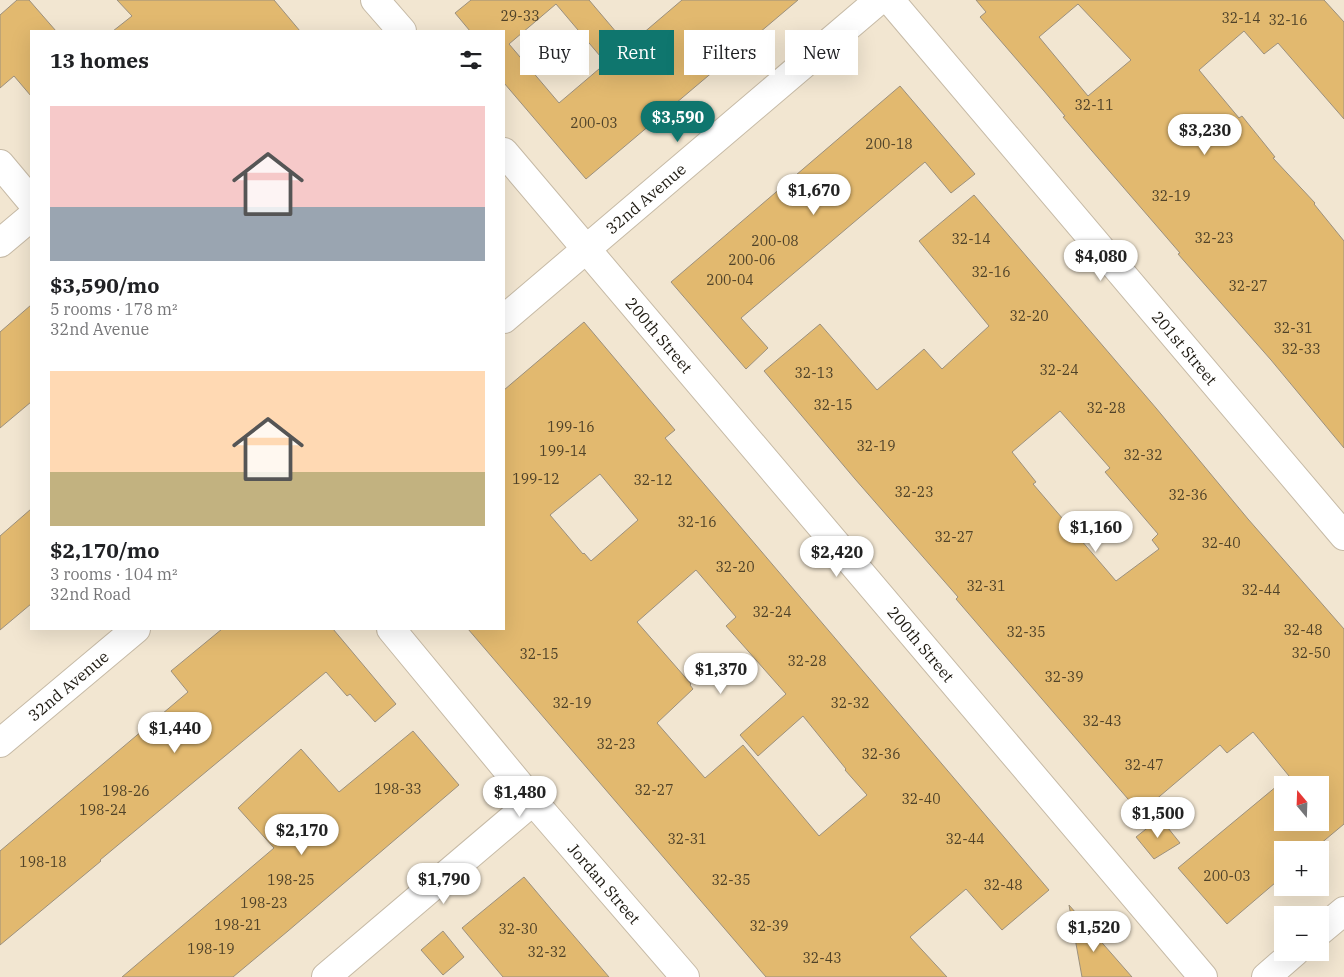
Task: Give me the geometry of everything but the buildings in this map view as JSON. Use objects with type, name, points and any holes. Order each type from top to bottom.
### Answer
[{"type":"street","points":[[375,0],[401,30]]},
{"type":"street","name":"32nd Avenue","points":[[505,318],[879,0]]},
{"type":"street","name":"201st Street","points":[[890,0],[1344,536]]},
{"type":"street","name":"200th Street","points":[[505,153],[1203,977]]},
{"type":"street","points":[[0,164],[30,200]]},
{"type":"street","points":[[0,243],[30,218]]},
{"type":"street","name":"32nd Avenue","points":[[0,743],[135,630]]},
{"type":"street","name":"Jordan Street","points":[[392,630],[534,802],[685,977]]},
{"type":"street","points":[[326,977],[534,802]]},
{"type":"street","points":[[1329,924],[1344,911]]},
{"type":"street","points":[[1266,977],[1284,961]]}]
